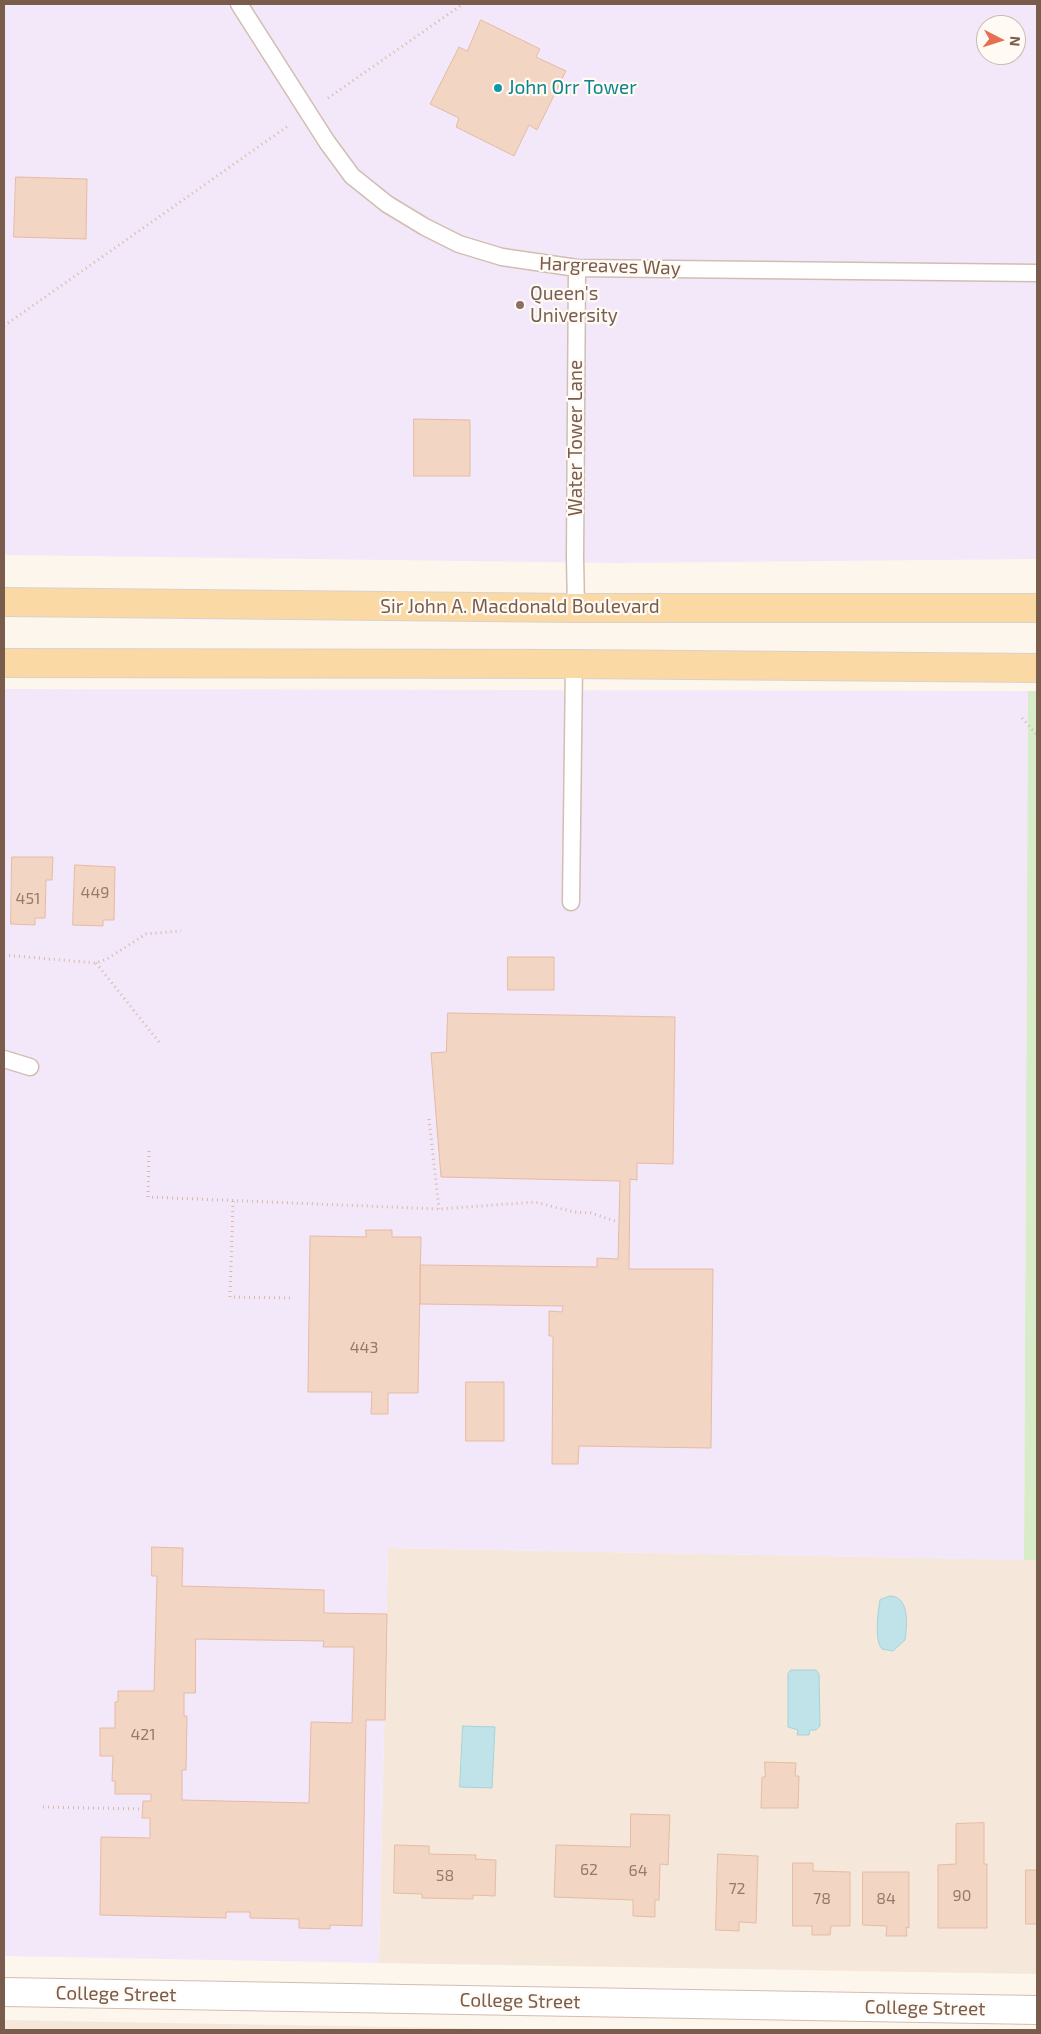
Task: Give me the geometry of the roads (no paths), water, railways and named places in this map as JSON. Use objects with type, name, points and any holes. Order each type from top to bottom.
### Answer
[{"type":"main road","name":"Sir John A. Macdonald Boulevard","points":[[4,602],[576,608],[1037,608]]},
{"type":"main road","points":[[4,663],[574,664],[1037,668]]},
{"type":"street","name":"College Street","points":[[4,1992],[1037,2010]]},
{"type":"lane","name":"Hargreaves Way","points":[[239,4],[308,112],[352,176],[387,204],[425,227],[459,244],[502,258],[577,268],[1037,273]]},
{"type":"lane","name":"Water Tower Lane","points":[[576,608],[577,268]]},
{"type":"lane","points":[[571,902],[574,664]]},
{"type":"lane","points":[[4,1059],[30,1067]]},
{"type":"water","points":[[890,1596],[896,1597],[901,1601],[906,1612],[905,1640],[893,1651],[882,1649],[877,1633],[880,1600]]},
{"type":"water","points":[[791,1670],[816,1670],[819,1674],[820,1726],[816,1730],[810,1730],[809,1735],[797,1735],[798,1730],[788,1727],[788,1674]]},
{"type":"water","points":[[463,1726],[495,1727],[492,1788],[460,1787]]},
{"type":"place","name":"John Orr Tower","points":[[498,88]]},
{"type":"place","name":"Queen's University","points":[[520,305]]}]
